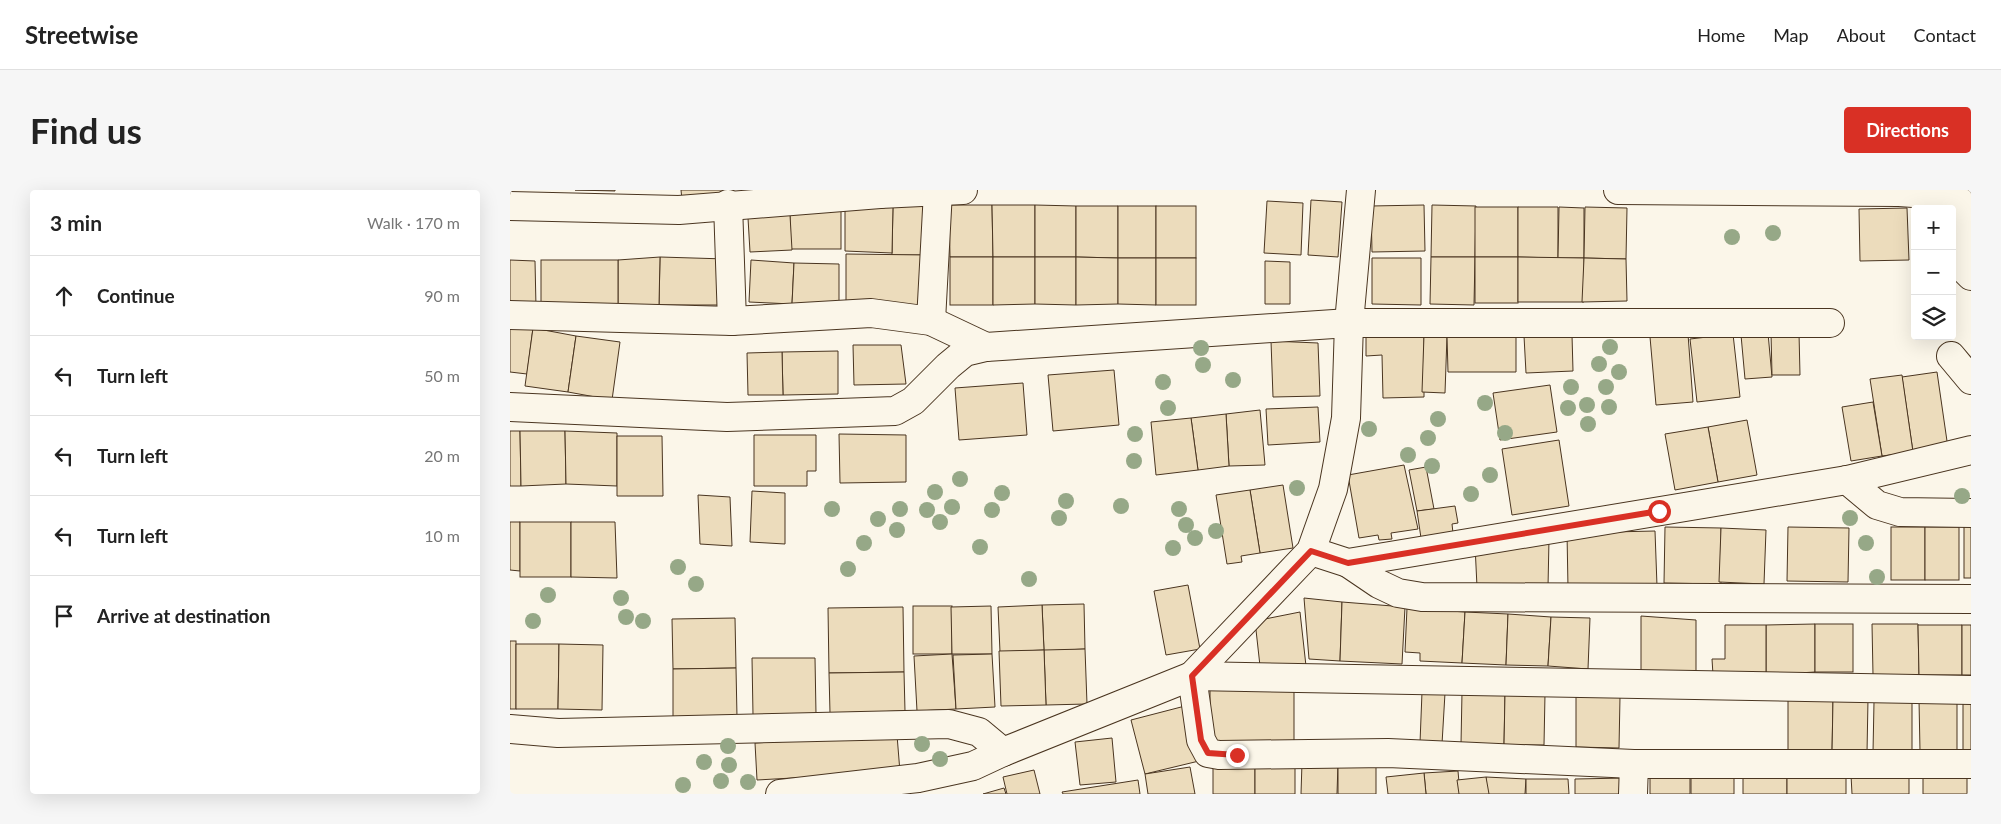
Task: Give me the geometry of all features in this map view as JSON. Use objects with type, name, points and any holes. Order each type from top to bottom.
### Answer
[{"type":"street","points":[[510,206],[679,210],[728,204],[880,192],[950,190],[931,321]]},
{"type":"street","points":[[1192,676],[1311,551],[1334,489],[1346,418],[1349,323],[1361,190]]},
{"type":"street","points":[[1618,190],[1899,192],[1965,197],[1965,270],[1971,276]]},
{"type":"street","points":[[728,204],[732,321]]},
{"type":"street","points":[[510,315],[732,321],[871,313],[931,321],[986,347]]},
{"type":"street","points":[[510,407],[727,417],[895,411],[912,402],[965,352],[986,347],[1349,323],[1830,323]]},
{"type":"street","points":[[1951,356],[1971,380]]},
{"type":"street","points":[[1348,563],[1847,480],[1971,450]]},
{"type":"street","points":[[1847,480],[1877,505],[1900,512],[1971,513]]},
{"type":"street","points":[[1311,551],[1348,563],[1379,584],[1398,593],[1422,597],[1971,599]]},
{"type":"street","points":[[1192,676],[1201,740],[1208,753],[1220,755],[1388,753],[1634,764],[1971,764]]},
{"type":"street","points":[[780,794],[918,778],[974,766],[1003,752],[1192,676],[1971,690]]},
{"type":"street","points":[[510,729],[558,732],[949,724],[979,732],[1003,752]]},
{"type":"street","points":[[1633,794],[1634,764]]},
{"type":"building","points":[[575,190],[615,190],[615,191]]},
{"type":"building","points":[[681,190],[725,190],[726,195],[682,200]]},
{"type":"building","points":[[1311,200],[1342,202],[1338,257],[1308,255]]},
{"type":"building","points":[[1267,201],[1303,203],[1301,255],[1264,253]]},
{"type":"building","points":[[893,204],[928,205],[927,255],[892,255]]},
{"type":"building","points":[[949,205],[992,205],[993,257],[950,257]]},
{"type":"building","points":[[992,205],[1035,205],[1035,257],[993,257]]},
{"type":"building","points":[[1035,205],[1076,206],[1076,257],[1035,257]]},
{"type":"building","points":[[1424,205],[1425,251],[1372,252],[1371,206]]},
{"type":"building","points":[[1432,205],[1476,206],[1475,257],[1431,257]]},
{"type":"building","points":[[845,206],[893,206],[892,253],[845,251]]},
{"type":"building","points":[[1076,206],[1118,206],[1118,258],[1076,257]]},
{"type":"building","points":[[1118,206],[1156,206],[1156,258],[1118,258]]},
{"type":"building","points":[[1156,206],[1196,206],[1196,258],[1156,258]]},
{"type":"building","points":[[1475,207],[1518,207],[1518,257],[1475,257]]},
{"type":"building","points":[[1518,207],[1558,207],[1558,258],[1518,257]]},
{"type":"building","points":[[1559,207],[1584,208],[1584,258],[1558,258]]},
{"type":"building","points":[[1585,207],[1627,208],[1626,259],[1584,258]]},
{"type":"building","points":[[1907,208],[1909,260],[1860,261],[1859,209]]},
{"type":"building","points":[[790,211],[841,211],[841,249],[790,249]]},
{"type":"building","points":[[790,215],[792,250],[750,252],[748,218]]},
{"type":"building","points":[[846,254],[927,255],[927,305],[846,303]]},
{"type":"building","points":[[660,257],[726,259],[727,305],[659,305]]},
{"type":"building","points":[[660,257],[659,305],[618,306],[618,260]]},
{"type":"building","points":[[950,257],[993,257],[993,305],[950,305]]},
{"type":"building","points":[[993,257],[1035,257],[1035,304],[993,305]]},
{"type":"building","points":[[1035,257],[1076,257],[1076,305],[1035,304]]},
{"type":"building","points":[[1076,257],[1118,258],[1118,304],[1076,305]]},
{"type":"building","points":[[1431,257],[1475,257],[1474,305],[1430,304]]},
{"type":"building","points":[[1475,257],[1518,257],[1518,303],[1475,303]]},
{"type":"building","points":[[1518,257],[1584,258],[1584,302],[1518,302]]},
{"type":"building","points":[[1118,258],[1156,258],[1156,305],[1118,304]]},
{"type":"building","points":[[1156,258],[1196,258],[1196,305],[1156,305]]},
{"type":"building","points":[[1372,258],[1421,258],[1421,305],[1372,304]]},
{"type":"building","points":[[1584,258],[1626,259],[1627,301],[1582,302]]},
{"type":"building","points":[[510,260],[535,261],[536,307],[510,306]]},
{"type":"building","points":[[541,260],[618,260],[618,306],[541,306]]},
{"type":"building","points":[[751,260],[794,263],[792,304],[749,302]]},
{"type":"building","points":[[1265,261],[1290,262],[1290,304],[1265,304]]},
{"type":"building","points":[[794,263],[839,264],[839,306],[792,304]]},
{"type":"building","points":[[510,325],[533,328],[527,374],[510,372]]},
{"type":"building","points":[[533,328],[576,336],[568,392],[525,386]]},
{"type":"building","points":[[1768,333],[1772,377],[1745,379],[1741,335]]},
{"type":"building","points":[[1771,333],[1799,333],[1800,375],[1772,375]]},
{"type":"building","points":[[1688,334],[1693,402],[1656,405],[1650,337]]},
{"type":"building","points":[[1733,334],[1740,397],[1697,402],[1690,339]]},
{"type":"building","points":[[1366,335],[1424,335],[1424,397],[1383,398],[1382,355],[1366,356]]},
{"type":"building","points":[[1424,335],[1447,336],[1445,393],[1422,392]]},
{"type":"building","points":[[1516,335],[1516,372],[1448,372],[1447,336]]},
{"type":"building","points":[[1572,335],[1573,371],[1526,373],[1524,336]]},
{"type":"building","points":[[576,336],[620,342],[612,400],[568,392]]},
{"type":"building","points":[[1271,341],[1318,343],[1320,396],[1273,397]]},
{"type":"building","points":[[853,345],[901,345],[906,384],[854,385]]},
{"type":"building","points":[[838,351],[838,394],[783,395],[782,352]]},
{"type":"building","points":[[782,352],[783,395],[748,395],[747,353]]},
{"type":"building","points":[[1114,370],[1119,425],[1053,431],[1048,375]]},
{"type":"building","points":[[1937,372],[1948,448],[1913,452],[1902,377]]},
{"type":"building","points":[[1902,375],[1913,452],[1882,456],[1870,379]]},
{"type":"building","points":[[1023,383],[1027,435],[959,440],[955,388]]},
{"type":"building","points":[[1550,385],[1557,432],[1500,440],[1493,393]]},
{"type":"building","points":[[1873,402],[1882,456],[1851,461],[1842,407]]},
{"type":"building","points":[[1318,407],[1320,442],[1268,445],[1266,409]]},
{"type":"building","points":[[1260,410],[1265,465],[1229,466],[1226,414]]},
{"type":"building","points":[[1226,414],[1229,466],[1198,470],[1191,418]]},
{"type":"building","points":[[1191,418],[1198,470],[1156,475],[1151,422]]},
{"type":"building","points":[[1747,420],[1757,475],[1718,482],[1708,427]]},
{"type":"building","points":[[1708,427],[1718,482],[1675,490],[1665,434]]},
{"type":"building","points":[[510,431],[520,431],[521,486],[510,486]]},
{"type":"building","points":[[520,431],[565,431],[566,484],[521,486]]},
{"type":"building","points":[[565,431],[617,433],[617,486],[566,484]]},
{"type":"building","points":[[839,434],[906,435],[906,482],[840,483]]},
{"type":"building","points":[[754,435],[816,435],[816,471],[807,471],[807,486],[754,486]]},
{"type":"building","points":[[617,436],[662,436],[663,496],[617,496]]},
{"type":"building","points":[[1559,440],[1569,506],[1512,515],[1502,449]]},
{"type":"building","points":[[1404,465],[1418,529],[1391,533],[1392,539],[1379,540],[1378,535],[1359,538],[1348,475]]},
{"type":"building","points":[[1426,467],[1434,509],[1417,511],[1409,470]]},
{"type":"building","points":[[1283,485],[1293,548],[1260,553],[1250,490]]},
{"type":"building","points":[[1250,490],[1260,553],[1241,556],[1242,562],[1227,564],[1216,495]]},
{"type":"building","points":[[752,491],[785,493],[785,544],[750,542]]},
{"type":"building","points":[[698,495],[730,497],[732,546],[700,544]]},
{"type":"building","points":[[1455,506],[1458,523],[1452,524],[1453,533],[1421,538],[1417,511]]},
{"type":"building","points":[[510,522],[520,522],[520,571],[510,570]]},
{"type":"building","points":[[520,522],[571,522],[571,577],[520,577]]},
{"type":"building","points":[[571,522],[615,522],[617,578],[571,577]]},
{"type":"building","points":[[1964,523],[1971,523],[1971,578],[1964,578]]},
{"type":"building","points":[[1665,527],[1721,528],[1721,584],[1664,583]]},
{"type":"building","points":[[1788,527],[1849,528],[1848,582],[1787,581]]},
{"type":"building","points":[[1891,527],[1925,527],[1925,580],[1891,580]]},
{"type":"building","points":[[1925,527],[1959,527],[1959,580],[1925,580]]},
{"type":"building","points":[[1721,528],[1766,530],[1764,584],[1719,582]]},
{"type":"building","points":[[1655,531],[1657,586],[1568,588],[1567,533]]},
{"type":"building","points":[[1549,539],[1548,587],[1477,587],[1475,545]]},
{"type":"building","points":[[1188,585],[1200,649],[1166,655],[1154,591]]},
{"type":"building","points":[[1304,598],[1342,602],[1340,661],[1309,659]]},
{"type":"building","points":[[1342,602],[1405,607],[1402,664],[1340,661]]},
{"type":"building","points":[[1084,604],[1085,649],[1044,651],[1042,605]]},
{"type":"building","points":[[1042,605],[1044,650],[1000,652],[998,607]]},
{"type":"building","points":[[913,606],[952,606],[952,654],[913,654]]},
{"type":"building","points":[[991,606],[992,654],[952,654],[951,607]]},
{"type":"building","points":[[903,607],[904,672],[829,673],[828,608]]},
{"type":"building","points":[[1407,608],[1465,612],[1462,663],[1420,661],[1420,653],[1405,652]]},
{"type":"building","points":[[1300,612],[1306,666],[1260,666],[1255,621]]},
{"type":"building","points":[[1465,612],[1508,614],[1506,665],[1462,663]]},
{"type":"building","points":[[1508,614],[1551,617],[1548,666],[1506,665]]},
{"type":"building","points":[[1641,616],[1696,620],[1696,672],[1641,672]]},
{"type":"building","points":[[1551,617],[1590,618],[1588,669],[1548,666]]},
{"type":"building","points":[[735,618],[736,668],[673,669],[672,619]]},
{"type":"building","points":[[1815,624],[1815,672],[1766,675],[1766,625]]},
{"type":"building","points":[[1815,624],[1853,624],[1853,672],[1815,672]]},
{"type":"building","points":[[1872,624],[1918,624],[1919,675],[1873,675]]},
{"type":"building","points":[[1725,625],[1766,625],[1766,675],[1713,675],[1712,659],[1725,659]]},
{"type":"building","points":[[1918,625],[1962,625],[1962,675],[1919,675]]},
{"type":"building","points":[[1962,625],[1971,625],[1971,675],[1962,675]]},
{"type":"building","points":[[510,641],[516,641],[516,709],[510,709]]},
{"type":"building","points":[[516,644],[559,644],[558,709],[516,709]]},
{"type":"building","points":[[559,644],[603,645],[602,710],[558,709]]},
{"type":"building","points":[[1085,649],[1087,704],[1046,705],[1044,650]]},
{"type":"building","points":[[1044,650],[1046,705],[1001,706],[999,651]]},
{"type":"building","points":[[952,654],[956,709],[917,711],[914,656]]},
{"type":"building","points":[[992,654],[995,707],[956,709],[953,655]]},
{"type":"building","points":[[752,658],[815,658],[816,714],[753,715]]},
{"type":"building","points":[[736,668],[737,717],[673,717],[673,669]]},
{"type":"building","points":[[904,672],[905,711],[830,713],[829,673]]},
{"type":"building","points":[[1210,686],[1294,689],[1294,746],[1210,748]]},
{"type":"building","points":[[1422,692],[1445,693],[1442,744],[1420,743]]},
{"type":"building","points":[[1462,692],[1505,693],[1504,745],[1461,744]]},
{"type":"building","points":[[1505,693],[1545,694],[1544,745],[1504,745]]},
{"type":"building","points":[[1576,697],[1620,697],[1619,748],[1576,747]]},
{"type":"building","points":[[1788,699],[1833,699],[1832,753],[1788,752]]},
{"type":"building","points":[[1833,699],[1868,699],[1867,753],[1832,753]]},
{"type":"building","points":[[1919,700],[1957,700],[1957,751],[1920,751]]},
{"type":"building","points":[[1963,701],[1971,701],[1971,753],[1963,753]]},
{"type":"building","points":[[1874,702],[1912,702],[1912,752],[1873,752]]},
{"type":"building","points":[[1185,706],[1199,761],[1145,774],[1131,720]]},
{"type":"building","points":[[897,735],[900,772],[757,780],[755,743]]},
{"type":"building","points":[[1112,738],[1116,782],[1080,785],[1075,742]]},
{"type":"building","points":[[1302,762],[1338,763],[1337,794],[1301,794]]},
{"type":"building","points":[[1213,764],[1255,765],[1255,794],[1213,794]]},
{"type":"building","points":[[1255,765],[1295,765],[1295,794],[1255,794]]},
{"type":"building","points":[[1338,765],[1376,766],[1376,794],[1338,794]]},
{"type":"building","points":[[1190,767],[1195,794],[1148,794],[1145,774]]},
{"type":"building","points":[[1034,770],[1040,794],[1007,794],[1003,777]]},
{"type":"building","points":[[1458,771],[1460,794],[1426,794],[1424,773]]},
{"type":"building","points":[[1424,773],[1426,794],[1388,794],[1386,777]]},
{"type":"building","points":[[1923,774],[1967,774],[1967,794],[1923,794]]},
{"type":"building","points":[[1650,775],[1690,775],[1690,794],[1650,794]]},
{"type":"building","points":[[1743,775],[1787,776],[1787,794],[1743,794]]},
{"type":"building","points":[[1846,775],[1846,794],[1787,794],[1787,776]]},
{"type":"building","points":[[1851,775],[1909,775],[1909,794],[1852,794]]},
{"type":"building","points":[[1486,777],[1526,779],[1525,794],[1486,794]]},
{"type":"building","points":[[1486,777],[1489,794],[1459,794],[1457,780]]},
{"type":"building","points":[[1691,777],[1734,778],[1734,794],[1691,794]]},
{"type":"building","points":[[1625,778],[1625,794],[1575,794],[1575,779]]},
{"type":"building","points":[[1526,779],[1568,779],[1569,794],[1526,794]]},
{"type":"building","points":[[1138,780],[1140,794],[1063,794],[1062,792]]},
{"type":"building","points":[[1004,788],[1006,794],[983,794]]},
{"type":"route","points":[[1237,755],[1208,753],[1201,740],[1192,676],[1311,551],[1348,563],[1659,511]]}]
